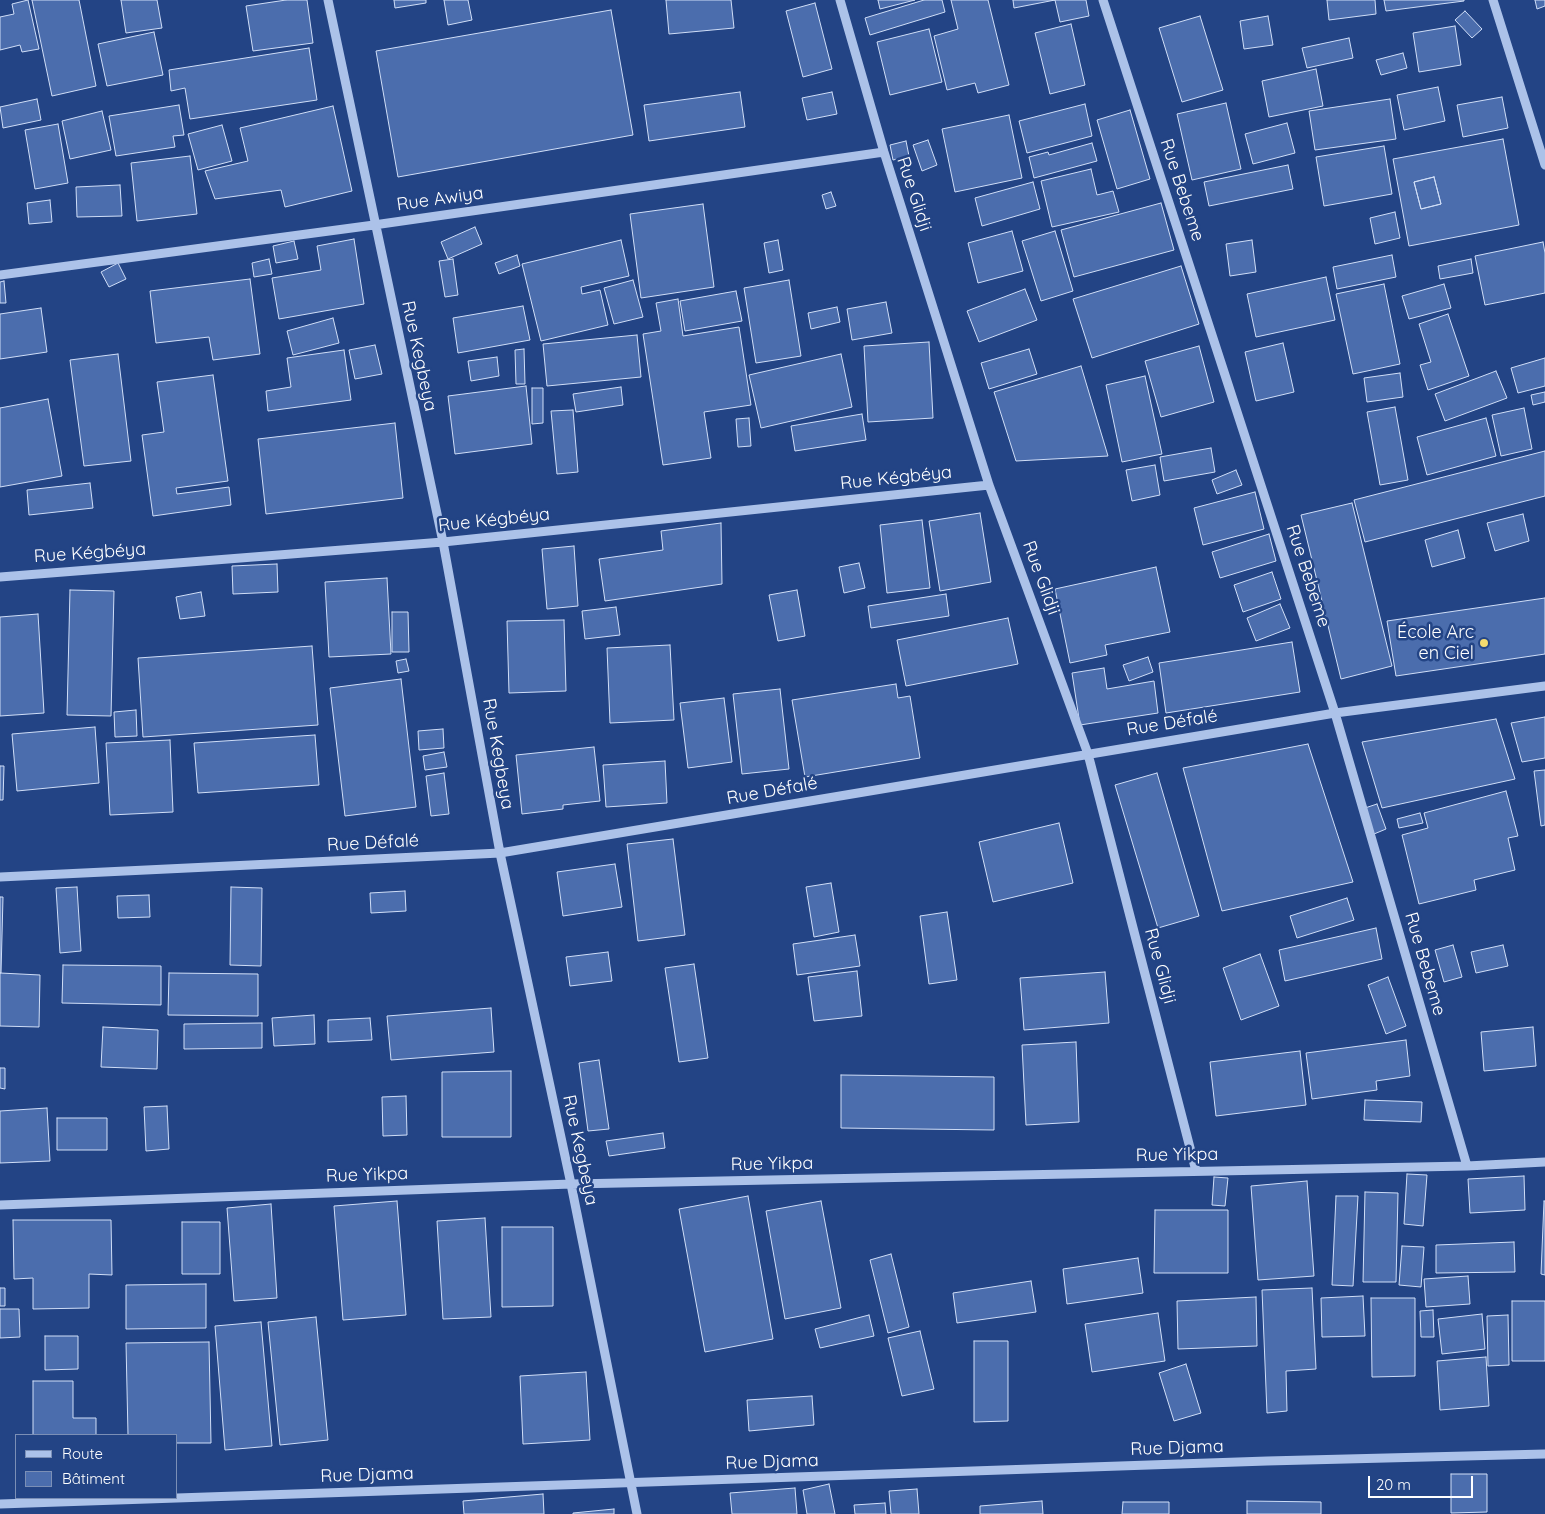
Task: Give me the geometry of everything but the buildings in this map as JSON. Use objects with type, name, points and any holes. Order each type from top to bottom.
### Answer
[{"type":"street","name":"Rue Kegbeya","points":[[328,0],[374,225],[443,542],[500,853],[571,1184],[637,1514]]},
{"type":"street","name":"Rue Glidji","points":[[840,0],[884,152],[990,485],[1088,754],[1196,1170]]},
{"type":"street","name":"Rue Bebeme","points":[[1104,0],[1335,713],[1467,1166]]},
{"type":"street","points":[[1493,0],[1545,165]]},
{"type":"street","name":"Rue Awiya","points":[[0,275],[374,225],[884,152]]},
{"type":"street","name":"Rue Kégbéya","points":[[0,577],[443,542],[990,485]]},
{"type":"street","name":"Rue Défalé","points":[[0,877],[500,853],[1335,713],[1545,686]]},
{"type":"street","name":"Rue Yikpa","points":[[0,1205],[571,1184],[1467,1166],[1545,1162]]},
{"type":"street","name":"Rue Djama","points":[[178,1498],[1267,1461],[1545,1454]]},
{"type":"street","name":"Rue Djama","points":[[0,1504],[150,1499]]},
{"type":"place","name":"École Arc en Ciel","points":[[1484,643]]}]
